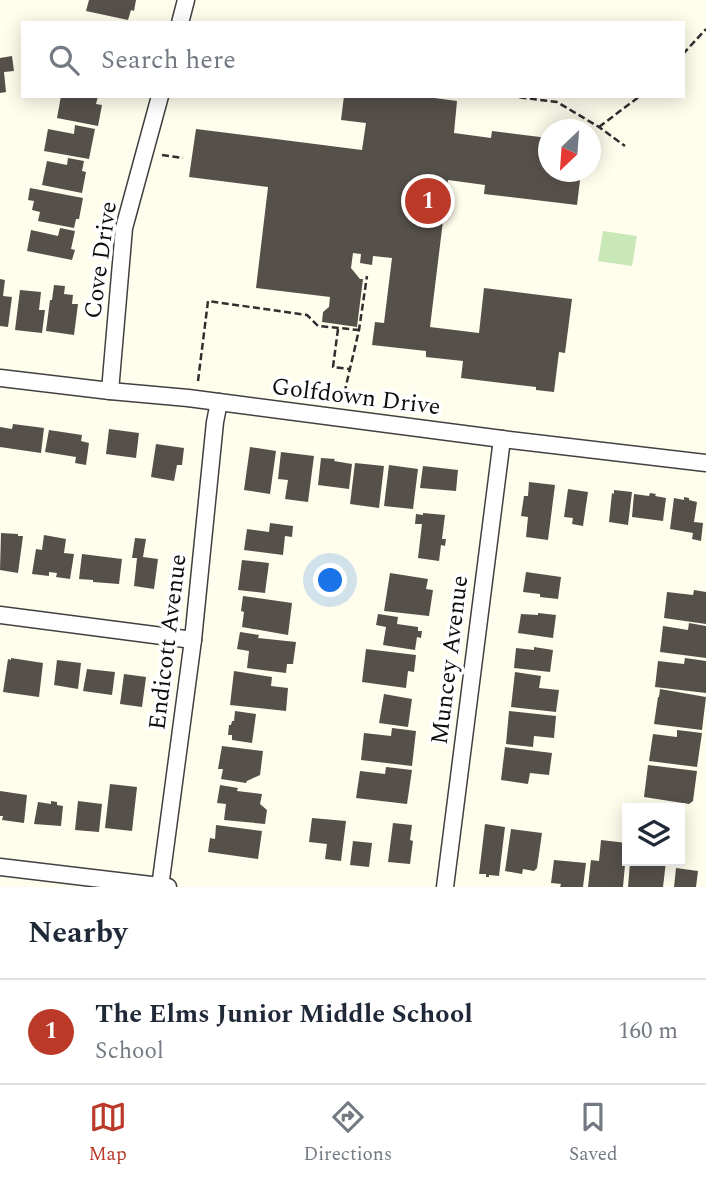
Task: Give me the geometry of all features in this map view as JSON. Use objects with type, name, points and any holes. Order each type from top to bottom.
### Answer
[{"type":"street","points":[[181,21],[186,0]]},
{"type":"street","name":"Cove Drive","points":[[110,391],[124,228],[159,98]]},
{"type":"street","name":"Golfdown Drive","points":[[0,377],[706,463]]},
{"type":"street","name":"Endicott Avenue","points":[[163,887],[219,402]]},
{"type":"street","name":"Muncey Avenue","points":[[444,887],[502,439]]},
{"type":"street","points":[[0,615],[192,640]]},
{"type":"street","points":[[0,867],[163,887]]},
{"type":"path","points":[[685,52],[706,29]]},
{"type":"path","points":[[525,98],[557,102],[586,119]]},
{"type":"path","points":[[601,125],[637,98]]},
{"type":"path","points":[[601,128],[625,146]]},
{"type":"path","points":[[144,153],[183,158]]},
{"type":"path","points":[[341,406],[359,330],[368,276]]},
{"type":"path","points":[[198,381],[208,301],[307,315],[318,326],[359,330]]},
{"type":"path","points":[[338,328],[333,367],[350,369]]},
{"type":"green space","points":[[603,231],[637,236],[632,266],[598,261]]},
{"type":"building","points":[[89,0],[136,0],[134,11],[131,10],[128,20],[86,11]]},
{"type":"building","points":[[12,56],[14,71],[4,72],[6,92],[0,93],[0,58]]},
{"type":"building","points":[[61,98],[98,98],[96,104],[102,105],[98,126],[57,118]]},
{"type":"building","points":[[344,98],[434,98],[457,101],[454,133],[491,138],[492,131],[538,137],[538,182],[580,182],[577,205],[484,194],[485,185],[448,180],[430,327],[479,333],[484,288],[572,299],[565,353],[559,352],[554,392],[536,390],[536,387],[461,378],[463,361],[426,357],[426,351],[372,345],[375,322],[384,323],[392,258],[373,256],[372,265],[360,263],[361,254],[353,253],[351,268],[363,279],[357,327],[322,322],[330,297],[256,288],[268,187],[189,177],[196,129],[362,150],[366,123],[341,120]]},
{"type":"building","points":[[75,125],[95,129],[89,159],[44,151],[48,129],[74,134]]},
{"type":"building","points":[[68,158],[84,161],[82,171],[86,172],[82,193],[42,185],[47,161],[67,165]]},
{"type":"building","points":[[30,188],[83,198],[79,219],[76,219],[74,228],[38,221],[40,212],[32,210],[34,201],[28,200]]},
{"type":"building","points":[[60,228],[75,231],[71,249],[75,250],[72,260],[27,251],[31,230],[58,236]]},
{"type":"building","points":[[0,279],[5,280],[3,296],[12,297],[8,327],[0,326]]},
{"type":"building","points":[[54,285],[65,286],[64,294],[73,295],[72,304],[78,304],[74,335],[46,331]]},
{"type":"building","points":[[20,290],[41,292],[39,310],[45,310],[42,333],[15,330]]},
{"type":"building","points":[[13,424],[44,428],[41,453],[0,447],[0,427],[12,429]]},
{"type":"building","points":[[109,429],[139,433],[136,458],[106,454]]},
{"type":"building","points":[[49,430],[82,435],[81,441],[89,443],[86,465],[75,463],[76,457],[45,452]]},
{"type":"building","points":[[156,444],[184,448],[182,465],[177,465],[174,481],[151,477]]},
{"type":"building","points":[[250,447],[276,451],[270,494],[244,490]]},
{"type":"building","points":[[281,452],[314,456],[308,502],[285,499],[288,480],[278,479]]},
{"type":"building","points":[[321,458],[352,464],[349,489],[318,485]]},
{"type":"building","points":[[355,463],[384,466],[379,508],[350,504]]},
{"type":"building","points":[[389,465],[418,469],[413,509],[384,506]]},
{"type":"building","points":[[423,466],[458,470],[456,491],[420,488]]},
{"type":"building","points":[[529,482],[555,485],[548,540],[526,537],[528,517],[521,516],[524,496],[528,496]]},
{"type":"building","points":[[568,489],[588,492],[583,526],[572,524],[573,518],[564,517]]},
{"type":"building","points":[[614,490],[632,492],[628,525],[609,522]]},
{"type":"building","points":[[650,493],[666,498],[663,521],[632,517],[634,494],[649,496]]},
{"type":"building","points":[[684,497],[697,502],[694,522],[703,523],[701,541],[692,539],[693,533],[670,529],[674,498],[684,500]]},
{"type":"building","points":[[416,514],[445,515],[442,539],[446,539],[445,546],[441,545],[439,561],[418,558],[422,524],[415,524]]},
{"type":"building","points":[[270,523],[293,526],[292,537],[285,536],[283,555],[244,550],[247,529],[269,532]]},
{"type":"building","points":[[1,533],[23,536],[18,573],[0,570]]},
{"type":"building","points":[[44,535],[66,539],[64,553],[74,554],[70,579],[56,577],[57,573],[49,572],[49,576],[32,574],[36,549],[42,550]]},
{"type":"building","points":[[135,538],[146,539],[143,557],[158,559],[154,589],[134,586],[137,558],[132,558]]},
{"type":"building","points":[[82,554],[122,559],[119,584],[79,579]]},
{"type":"building","points":[[242,560],[269,563],[265,593],[238,590]]},
{"type":"building","points":[[526,572],[561,577],[558,599],[523,592]]},
{"type":"building","points":[[390,573],[428,579],[426,589],[433,590],[429,616],[384,611]]},
{"type":"building","points":[[694,590],[706,592],[706,624],[664,618],[667,592],[693,595]]},
{"type":"building","points":[[243,596],[292,603],[288,635],[242,627]]},
{"type":"building","points":[[378,614],[398,617],[397,624],[418,627],[418,631],[422,631],[421,638],[417,637],[415,650],[383,645],[386,627],[376,625]]},
{"type":"building","points":[[521,614],[556,615],[553,638],[518,633]]},
{"type":"building","points":[[689,623],[706,626],[706,658],[660,652],[663,626],[688,630]]},
{"type":"building","points":[[240,632],[259,635],[258,638],[296,642],[293,664],[287,664],[286,673],[247,668],[249,651],[237,649]]},
{"type":"building","points":[[534,647],[553,650],[550,672],[514,668],[516,648],[534,650]]},
{"type":"building","points":[[366,649],[416,655],[414,672],[408,671],[406,688],[362,682]]},
{"type":"building","points":[[685,658],[706,661],[706,693],[655,687],[658,661],[684,664]]},
{"type":"building","points":[[8,659],[43,663],[39,697],[3,692]]},
{"type":"building","points":[[57,660],[81,663],[78,689],[54,685]]},
{"type":"building","points":[[87,669],[115,672],[112,695],[83,691]]},
{"type":"building","points":[[234,671],[272,677],[271,686],[288,688],[286,711],[230,705]]},
{"type":"building","points":[[515,672],[541,676],[539,688],[559,690],[556,712],[511,707]]},
{"type":"building","points":[[124,674],[146,677],[142,707],[120,704]]},
{"type":"building","points":[[660,689],[706,697],[702,730],[654,724]]},
{"type":"building","points":[[384,694],[412,699],[408,727],[379,723]]},
{"type":"building","points":[[235,711],[256,714],[252,743],[232,740],[232,735],[228,735]]},
{"type":"building","points":[[509,711],[556,716],[554,738],[534,736],[533,747],[506,744]]},
{"type":"building","points":[[392,728],[416,731],[412,766],[361,760],[364,733],[391,736]]},
{"type":"building","points":[[677,730],[702,733],[697,767],[649,761],[653,734],[677,737]]},
{"type":"building","points":[[222,746],[263,751],[260,775],[246,783],[221,779],[223,769],[218,769]]},
{"type":"building","points":[[505,747],[552,753],[549,775],[530,773],[528,784],[501,780]]},
{"type":"building","points":[[648,765],[697,771],[693,801],[689,804],[644,797]]},
{"type":"building","points":[[386,767],[412,770],[407,804],[356,798],[360,771],[385,774]]},
{"type":"building","points":[[110,784],[137,787],[132,831],[105,828]]},
{"type":"building","points":[[220,785],[238,788],[237,791],[262,794],[260,804],[267,810],[265,824],[224,820],[226,804],[217,803]]},
{"type":"building","points":[[0,791],[27,795],[24,823],[2,820]]},
{"type":"building","points":[[51,801],[63,806],[61,826],[34,824],[38,802],[51,804]]},
{"type":"building","points":[[78,801],[102,804],[99,832],[75,830]]},
{"type":"building","points":[[312,818],[346,821],[341,861],[325,859],[327,844],[309,842]]},
{"type":"building","points":[[393,823],[412,825],[410,864],[388,862]]},
{"type":"building","points":[[485,824],[505,827],[499,876],[486,877],[486,874],[479,874]]},
{"type":"building","points":[[216,825],[262,831],[258,859],[208,852],[210,838],[215,839]]},
{"type":"building","points":[[511,829],[542,833],[537,868],[534,871],[523,869],[522,874],[505,871]]},
{"type":"building","points":[[601,840],[622,842],[622,866],[625,866],[623,887],[588,887],[591,860],[599,861]]},
{"type":"building","points":[[353,841],[372,843],[369,867],[350,865]]},
{"type":"building","points":[[554,860],[586,863],[583,887],[560,887],[561,884],[551,883]]},
{"type":"building","points":[[630,866],[665,866],[663,887],[628,887]]},
{"type":"building","points":[[676,868],[698,871],[696,887],[674,887]]},
{"type":"place","name":"The Elms Junior Middle School","points":[[428,201]]}]
